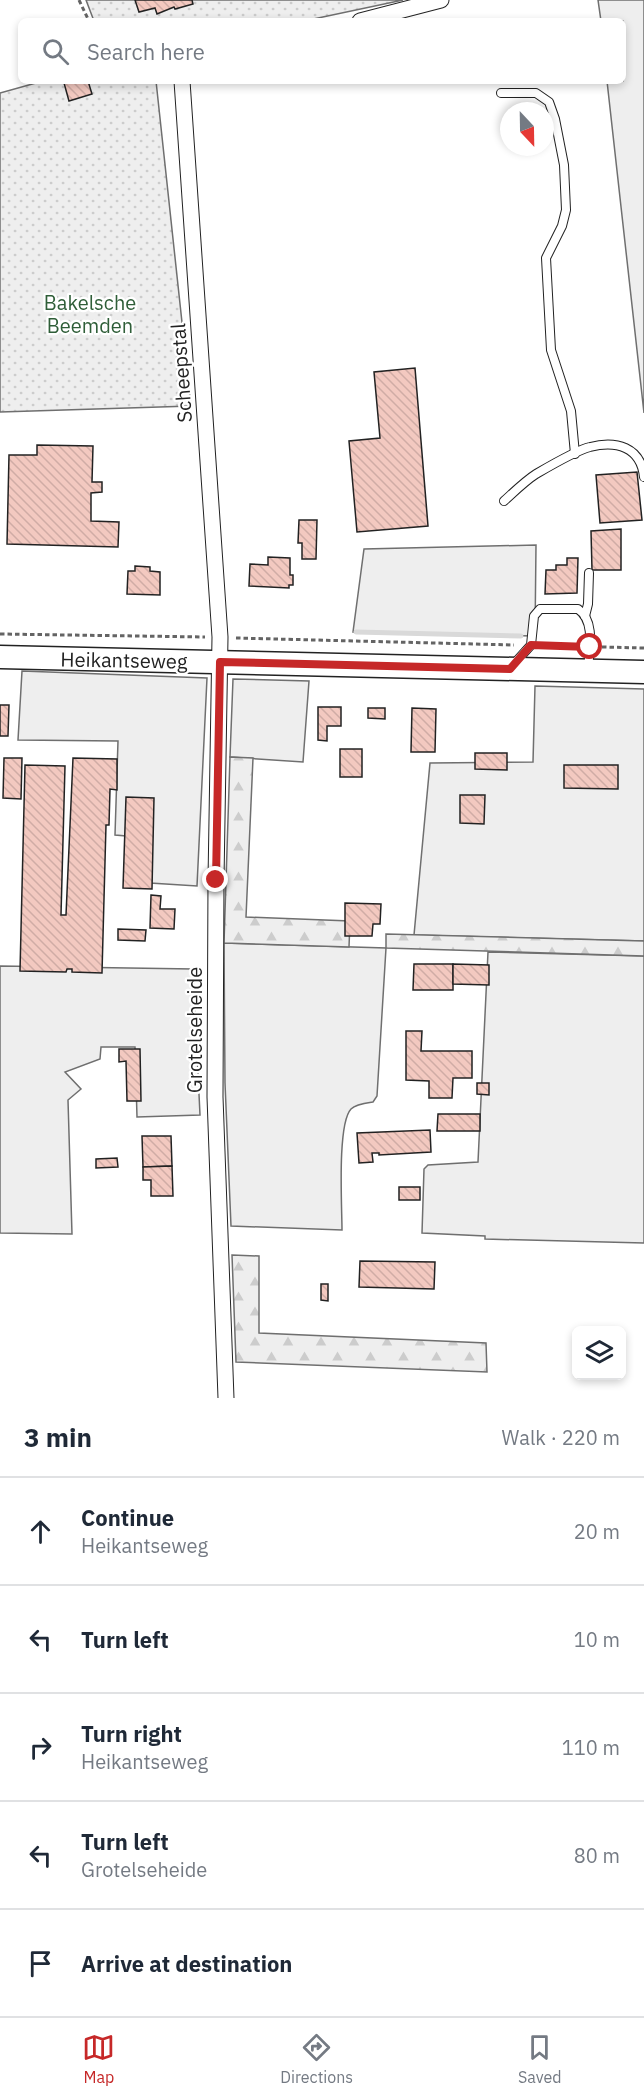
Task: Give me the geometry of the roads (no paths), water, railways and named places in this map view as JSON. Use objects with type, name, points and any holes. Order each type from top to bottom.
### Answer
[{"type":"street","points":[[372,18],[441,0]]},
{"type":"street","name":"Scheepstal","points":[[182,84],[220,662]]},
{"type":"street","name":"Heikantseweg","points":[[0,657],[644,672]]},
{"type":"street","name":"Grotelseheide","points":[[220,662],[215,1097],[226,1398]]},
{"type":"lane","points":[[501,93],[536,93],[549,102],[555,119],[564,165],[566,210],[562,226],[546,258],[551,350],[571,411],[575,454]]},
{"type":"lane","points":[[504,501],[535,475],[589,447],[616,444],[638,456],[644,477]]},
{"type":"lane","points":[[585,616],[588,604],[589,573]]},
{"type":"lane","points":[[510,669],[531,645],[534,616],[540,609],[578,609],[588,620],[590,647],[588,671]]},
{"type":"waterway","points":[[356,632],[521,636]]},
{"type":"park label","name":"Bakelsche Beemden","points":[[90,314]]}]
